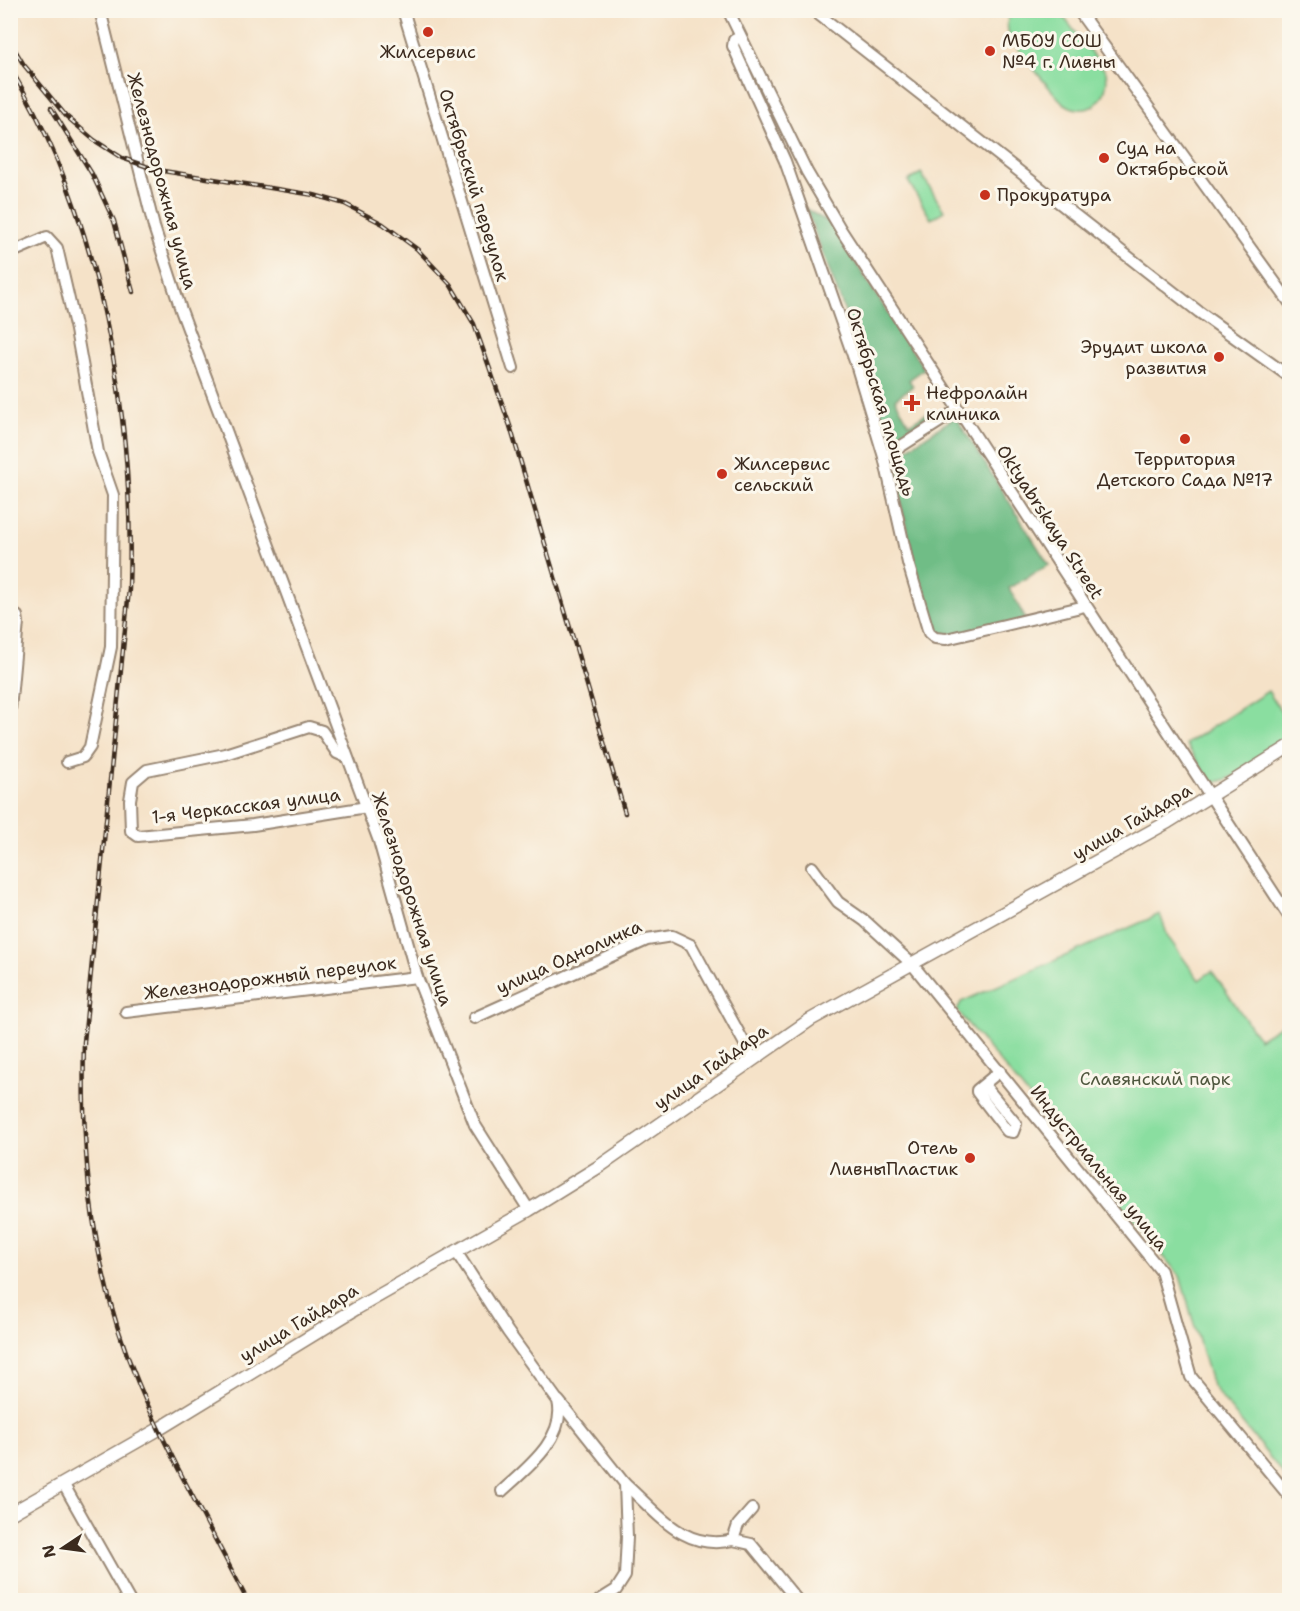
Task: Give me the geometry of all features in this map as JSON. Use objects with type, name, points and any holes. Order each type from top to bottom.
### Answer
[{"type":"main road","name":"улица Гайдара","points":[[10,1514],[159,1429],[357,1308],[529,1210],[600,1166],[810,1020],[1012,910],[1210,798],[1290,746]]},
{"type":"street","name":"Железнодорожная улица","points":[[100,10],[154,227],[181,310],[346,757],[367,807],[379,841],[417,977],[475,1125],[529,1210]]},
{"type":"street","name":"Октябрьский переулок","points":[[403,10],[513,368]]},
{"type":"street","name":"Oktyabrskaya Street","points":[[728,10],[807,172],[841,230],[1290,918]]},
{"type":"street","points":[[813,10],[1173,292],[1259,358],[1290,377]]},
{"type":"street","points":[[1078,10],[1290,303]]},
{"type":"street","name":"Октябрьская площадь","points":[[741,36],[734,40],[733,46],[785,161],[856,364],[884,457],[925,627],[935,638],[946,639],[1003,628],[1085,606]]},
{"type":"street","points":[[10,253],[47,237],[57,248],[76,330],[98,452],[113,495],[111,647],[90,747],[83,757],[67,762]]},
{"type":"street","points":[[884,457],[957,410]]},
{"type":"street","points":[[10,613],[17,616],[18,622],[10,710]]},
{"type":"street","name":"1-я Черкасская улица","points":[[346,757],[338,753],[321,730],[309,727],[225,754],[155,767],[139,775],[133,782],[130,800],[131,831],[138,836],[222,828],[309,818],[367,807]]},
{"type":"street","name":"Индустриальная улица","points":[[812,867],[838,902],[865,921],[912,964],[1161,1271],[1191,1377],[1290,1497]]},
{"type":"street","name":"улица Одноличка","points":[[474,1018],[620,950],[659,936],[672,936],[691,945],[753,1059]]},
{"type":"street","name":"Железнодорожный переулок","points":[[126,1012],[417,977]]},
{"type":"street","points":[[984,1085],[1000,1071]]},
{"type":"street","points":[[457,1253],[508,1332],[558,1401],[625,1484],[669,1524],[690,1538],[709,1543],[733,1540],[751,1544],[796,1600]]},
{"type":"street","points":[[502,1491],[544,1449],[561,1413],[558,1401]]},
{"type":"street","points":[[600,1600],[616,1590],[625,1576],[627,1537],[625,1484]]},
{"type":"street","points":[[64,1485],[129,1600]]},
{"type":"street","points":[[733,1540],[738,1525],[752,1509]]},
{"type":"green space","points":[[1012,10],[1059,11],[1106,72],[1105,90],[1097,103],[1083,109],[1074,108],[1065,104],[1054,93],[1010,37],[1008,23]]},
{"type":"green space","points":[[921,173],[944,211],[931,219],[908,181]]},
{"type":"green space","points":[[806,209],[830,223],[924,369],[909,380],[913,386],[895,399],[909,424],[929,412],[935,421],[894,446],[888,443],[853,333]]},
{"type":"green space","points":[[952,419],[957,419],[1049,565],[1009,588],[1026,620],[944,638],[930,630],[892,465],[896,456]]},
{"type":"green space","points":[[1268,691],[1289,724],[1289,737],[1239,773],[1218,782],[1210,781],[1186,744]]},
{"type":"green space","name":"Славянский парк","points":[[1160,914],[1168,937],[1199,980],[1212,971],[1259,1039],[1289,1020],[1289,1481],[1212,1386],[1180,1276],[957,1011],[961,1002]]},
{"type":"railway","points":[[10,42],[24,65],[66,116],[94,140],[122,158],[157,170],[314,195],[345,204],[383,224],[417,249],[450,284],[474,324],[510,426],[625,813]]},
{"type":"railway","points":[[10,68],[41,126],[68,188],[89,253],[106,320],[118,388],[126,456],[129,589],[84,1042],[85,1130],[93,1216],[110,1302],[139,1385],[177,1467],[247,1600]]},
{"type":"railway","points":[[51,108],[92,174],[114,221],[133,292]]},
{"type":"place","name":"Жилсервис","points":[[428,32]]},
{"type":"place","name":"МБОУ СОШ №4 г. Ливны","points":[[990,51]]},
{"type":"place","name":"Суд на Октябрьской","points":[[1104,158]]},
{"type":"place","name":"Прокуратура","points":[[985,195]]},
{"type":"place","name":"Эрудит школа развития","points":[[1219,357]]},
{"type":"place","name":"Нефролайн клиника","points":[[912,403]]},
{"type":"place","name":"Территория Детского Сада №17","points":[[1185,439]]},
{"type":"place","name":"Жилсервис сельский","points":[[722,474]]},
{"type":"place","name":"Отель ЛивныПластик","points":[[970,1158]]}]
